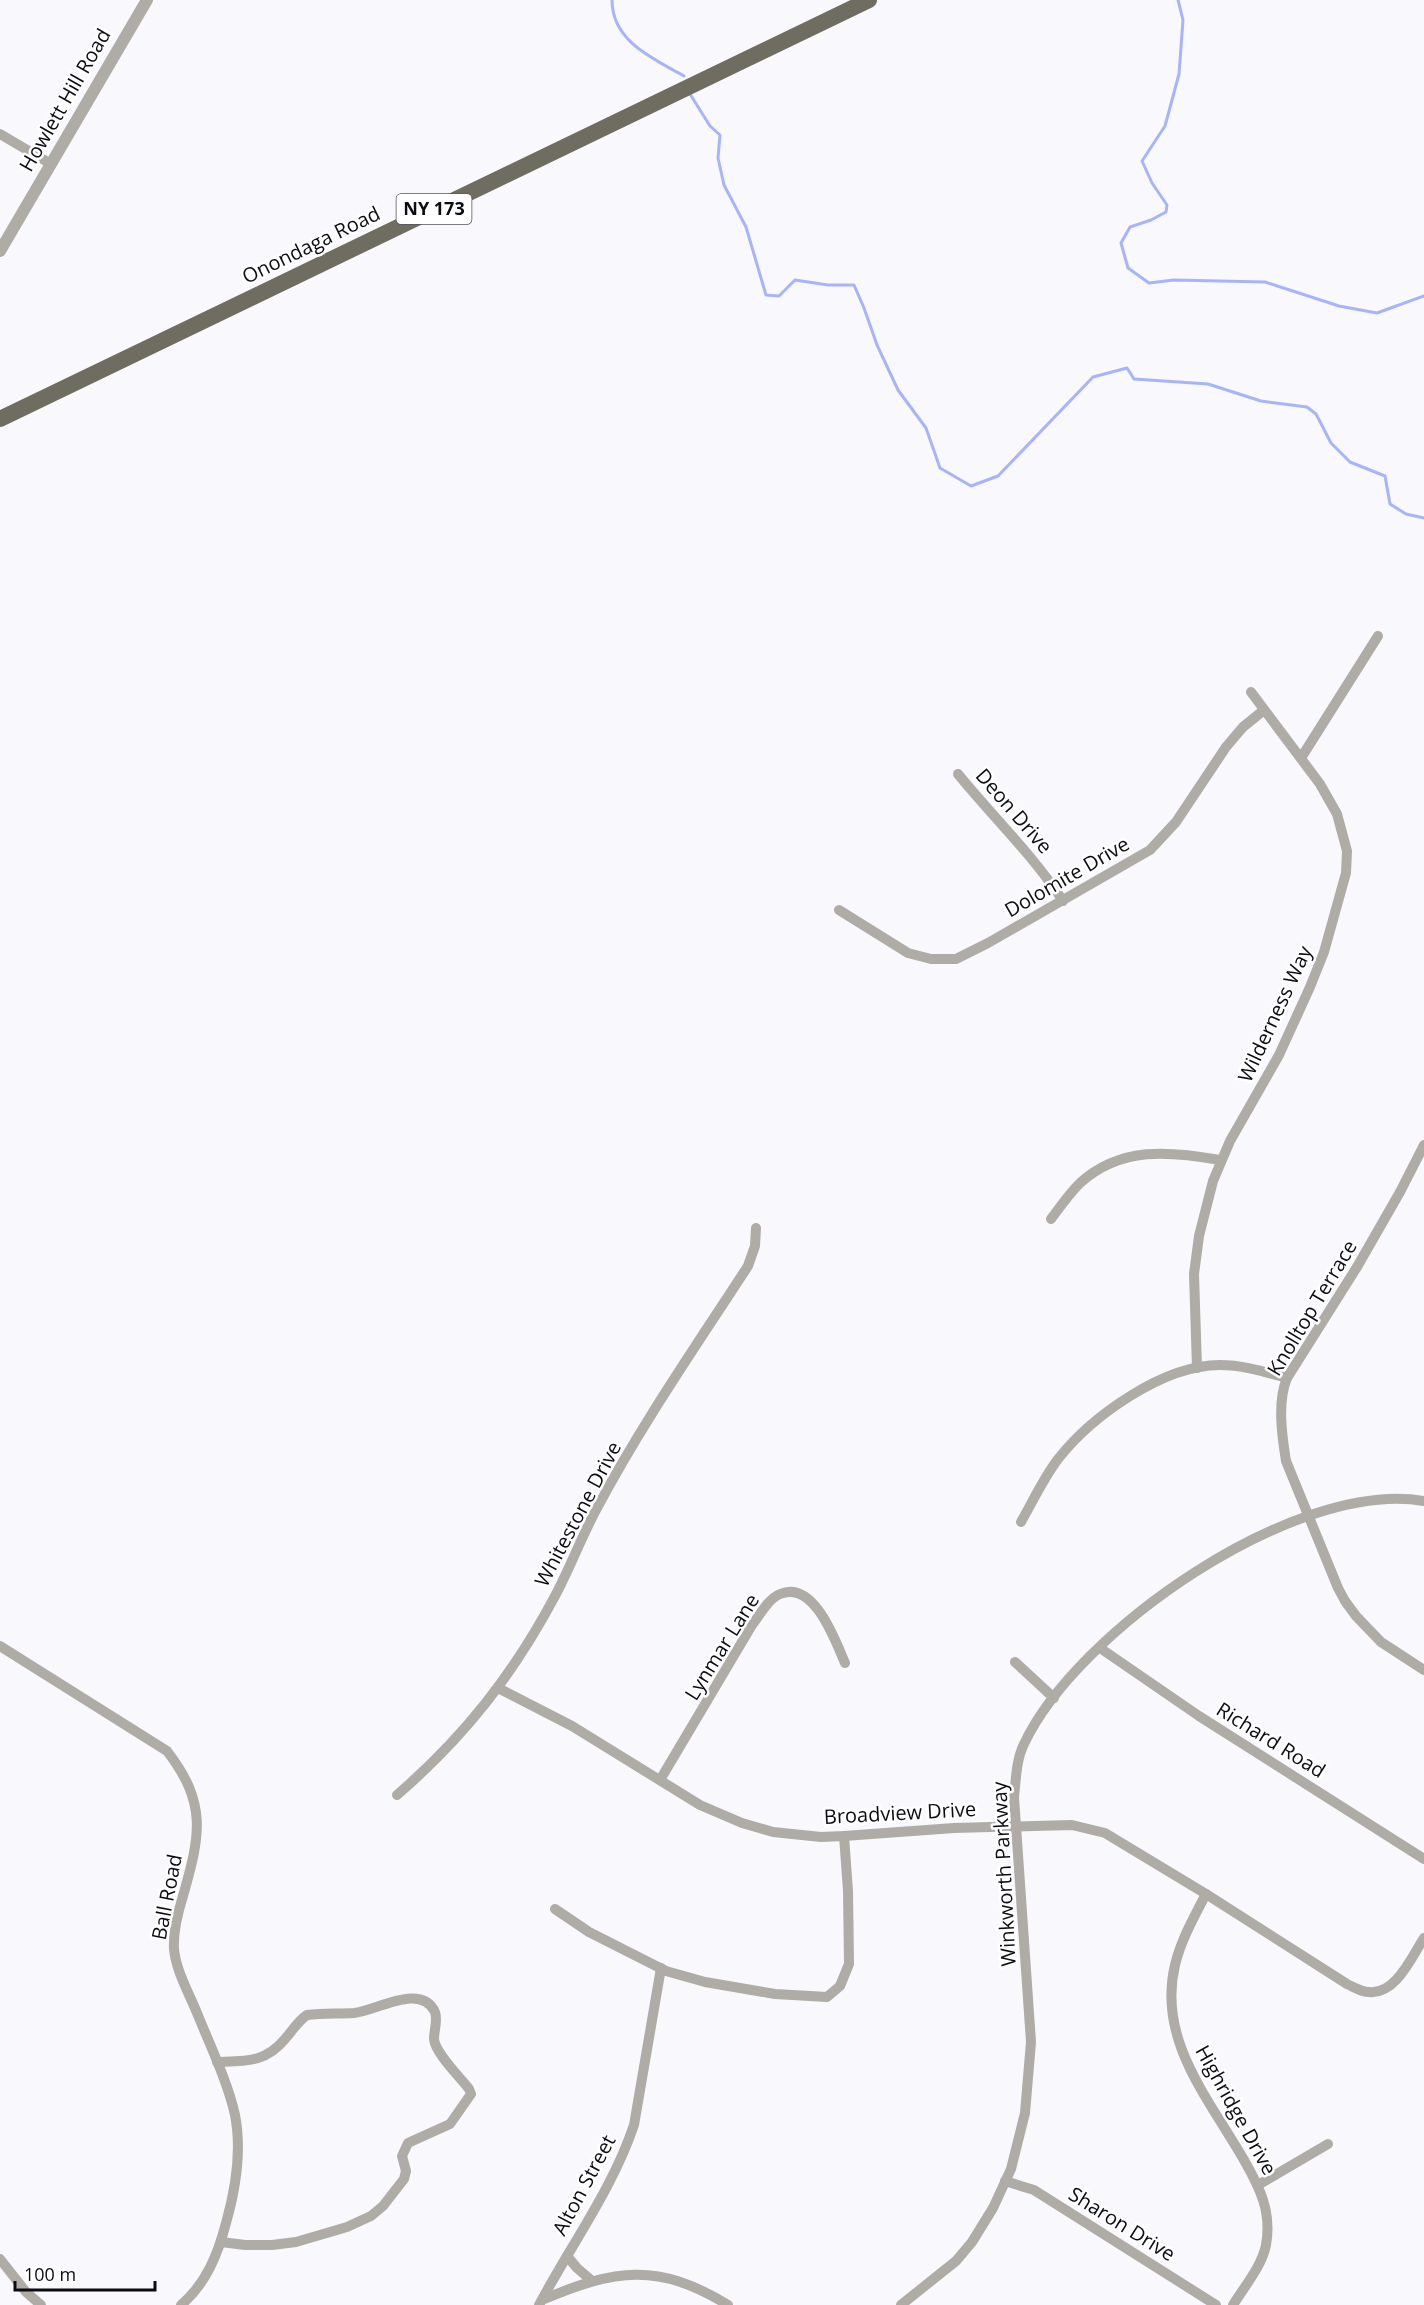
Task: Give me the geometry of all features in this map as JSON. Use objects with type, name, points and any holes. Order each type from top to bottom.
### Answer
[{"type":"main road","name":"Onondaga Road","points":[[0,419],[868,0]]},
{"type":"street","name":"Howlett Hill Road","points":[[0,251],[147,0]]},
{"type":"street","points":[[0,134],[51,164]]},
{"type":"street","points":[[1300,759],[1378,636]]},
{"type":"street","name":"Wilderness Way","points":[[1197,1368],[1194,1311],[1196,1255],[1213,1180],[1221,1160],[1279,1054],[1310,987],[1324,951],[1346,873],[1347,851],[1337,814],[1320,784],[1251,693]]},
{"type":"street","name":"Dolomite Drive","points":[[839,910],[908,953],[931,959],[956,959],[1063,901],[1141,855],[1162,838],[1176,822],[1226,747],[1243,727],[1264,710]]},
{"type":"street","name":"Deon Drive","points":[[958,774],[985,807],[1021,843],[1063,901]]},
{"type":"street","name":"Knolltop Terrace","points":[[1424,1144],[1400,1192],[1357,1267],[1287,1378],[1282,1398],[1283,1442],[1292,1477],[1310,1515],[1338,1588],[1356,1616],[1381,1642],[1424,1670]]},
{"type":"street","points":[[1051,1219],[1081,1182],[1122,1158],[1165,1152],[1221,1160]]},
{"type":"street","name":"Whitestone Drive","points":[[397,1794],[429,1767],[481,1711],[498,1688],[554,1598],[596,1510],[657,1406],[748,1266],[755,1246],[756,1228]]},
{"type":"street","points":[[1021,1522],[1046,1476],[1075,1440],[1097,1419],[1158,1382],[1197,1368],[1220,1365],[1237,1366],[1287,1378]]},
{"type":"street","name":"Winkworth Parkway","points":[[901,2305],[956,2261],[972,2242],[993,2208],[1011,2169],[1025,2113],[1031,2042],[1014,1797],[1022,1746],[1036,1721],[1100,1648],[1143,1608],[1174,1586],[1265,1532],[1310,1515],[1359,1502],[1393,1499],[1424,1502]]},
{"type":"street","name":"Lynmar Lane","points":[[660,1780],[752,1625],[767,1605],[780,1594],[791,1592],[801,1594],[811,1600],[834,1637],[844,1663]]},
{"type":"street","name":"Ball Road","points":[[0,1646],[167,1751],[193,1793],[198,1815],[197,1836],[180,1906],[174,1946],[178,1964],[217,2062],[235,2115],[238,2160],[233,2197],[221,2242],[200,2284],[181,2305]]},
{"type":"street","name":"Richard Road","points":[[1100,1648],[1199,1716],[1424,1859]]},
{"type":"street","points":[[1015,1662],[1054,1698]]},
{"type":"street","name":"Broadview Drive","points":[[498,1688],[572,1726],[700,1805],[742,1823],[773,1832],[821,1837],[954,1828],[1072,1825],[1105,1833],[1347,1984],[1370,1993],[1381,1991],[1397,1979],[1424,1938]]},
{"type":"street","points":[[555,1909],[589,1932],[661,1968],[705,1982],[775,1994],[827,1997],[834,1993],[843,1980],[849,1964],[848,1892],[844,1836]]},
{"type":"street","name":"Highridge Drive","points":[[1206,1894],[1185,1937],[1175,1965],[1171,1989],[1173,2019],[1186,2064],[1258,2185],[1267,2211],[1268,2227],[1265,2248],[1233,2305]]},
{"type":"street","name":"Alton Street","points":[[541,2302],[609,2187],[634,2126],[661,1968]]},
{"type":"street","points":[[217,2062],[249,2061],[267,2056],[307,2015],[356,2013],[409,1998],[423,2000],[431,2005],[436,2016],[434,2042],[437,2050],[471,2094],[450,2124],[408,2144],[402,2156],[406,2171],[404,2179],[383,2206],[365,2218],[347,2227],[296,2241],[272,2245],[221,2242]]},
{"type":"street","points":[[1258,2185],[1328,2144]]},
{"type":"street","name":"Sharon Drive","points":[[1005,2181],[1034,2190],[1216,2305]]},
{"type":"street","points":[[567,2256],[591,2280]]},
{"type":"street","points":[[0,2259],[26,2292],[41,2305]]},
{"type":"street","points":[[541,2302],[591,2280],[613,2276],[659,2275],[706,2291],[728,2305]]},
{"type":"waterway","points":[[612,0],[614,14],[626,37],[647,55],[684,76]]},
{"type":"waterway","points":[[1178,0],[1183,20],[1179,74],[1165,126],[1142,161],[1152,183],[1167,205],[1166,212],[1130,227],[1121,243],[1128,268],[1149,283],[1174,280],[1265,282],[1339,306],[1377,313],[1424,296]]},
{"type":"waterway","points":[[690,94],[710,126],[720,135],[718,158],[724,185],[746,227],[766,295],[779,296],[795,280],[828,285],[854,285],[877,345],[898,390],[926,428],[940,468],[971,486],[998,476],[1093,377],[1127,368],[1134,379],[1208,384],[1261,401],[1307,407],[1316,414],[1331,443],[1350,462],[1385,476],[1390,504],[1406,514],[1424,518]]}]
